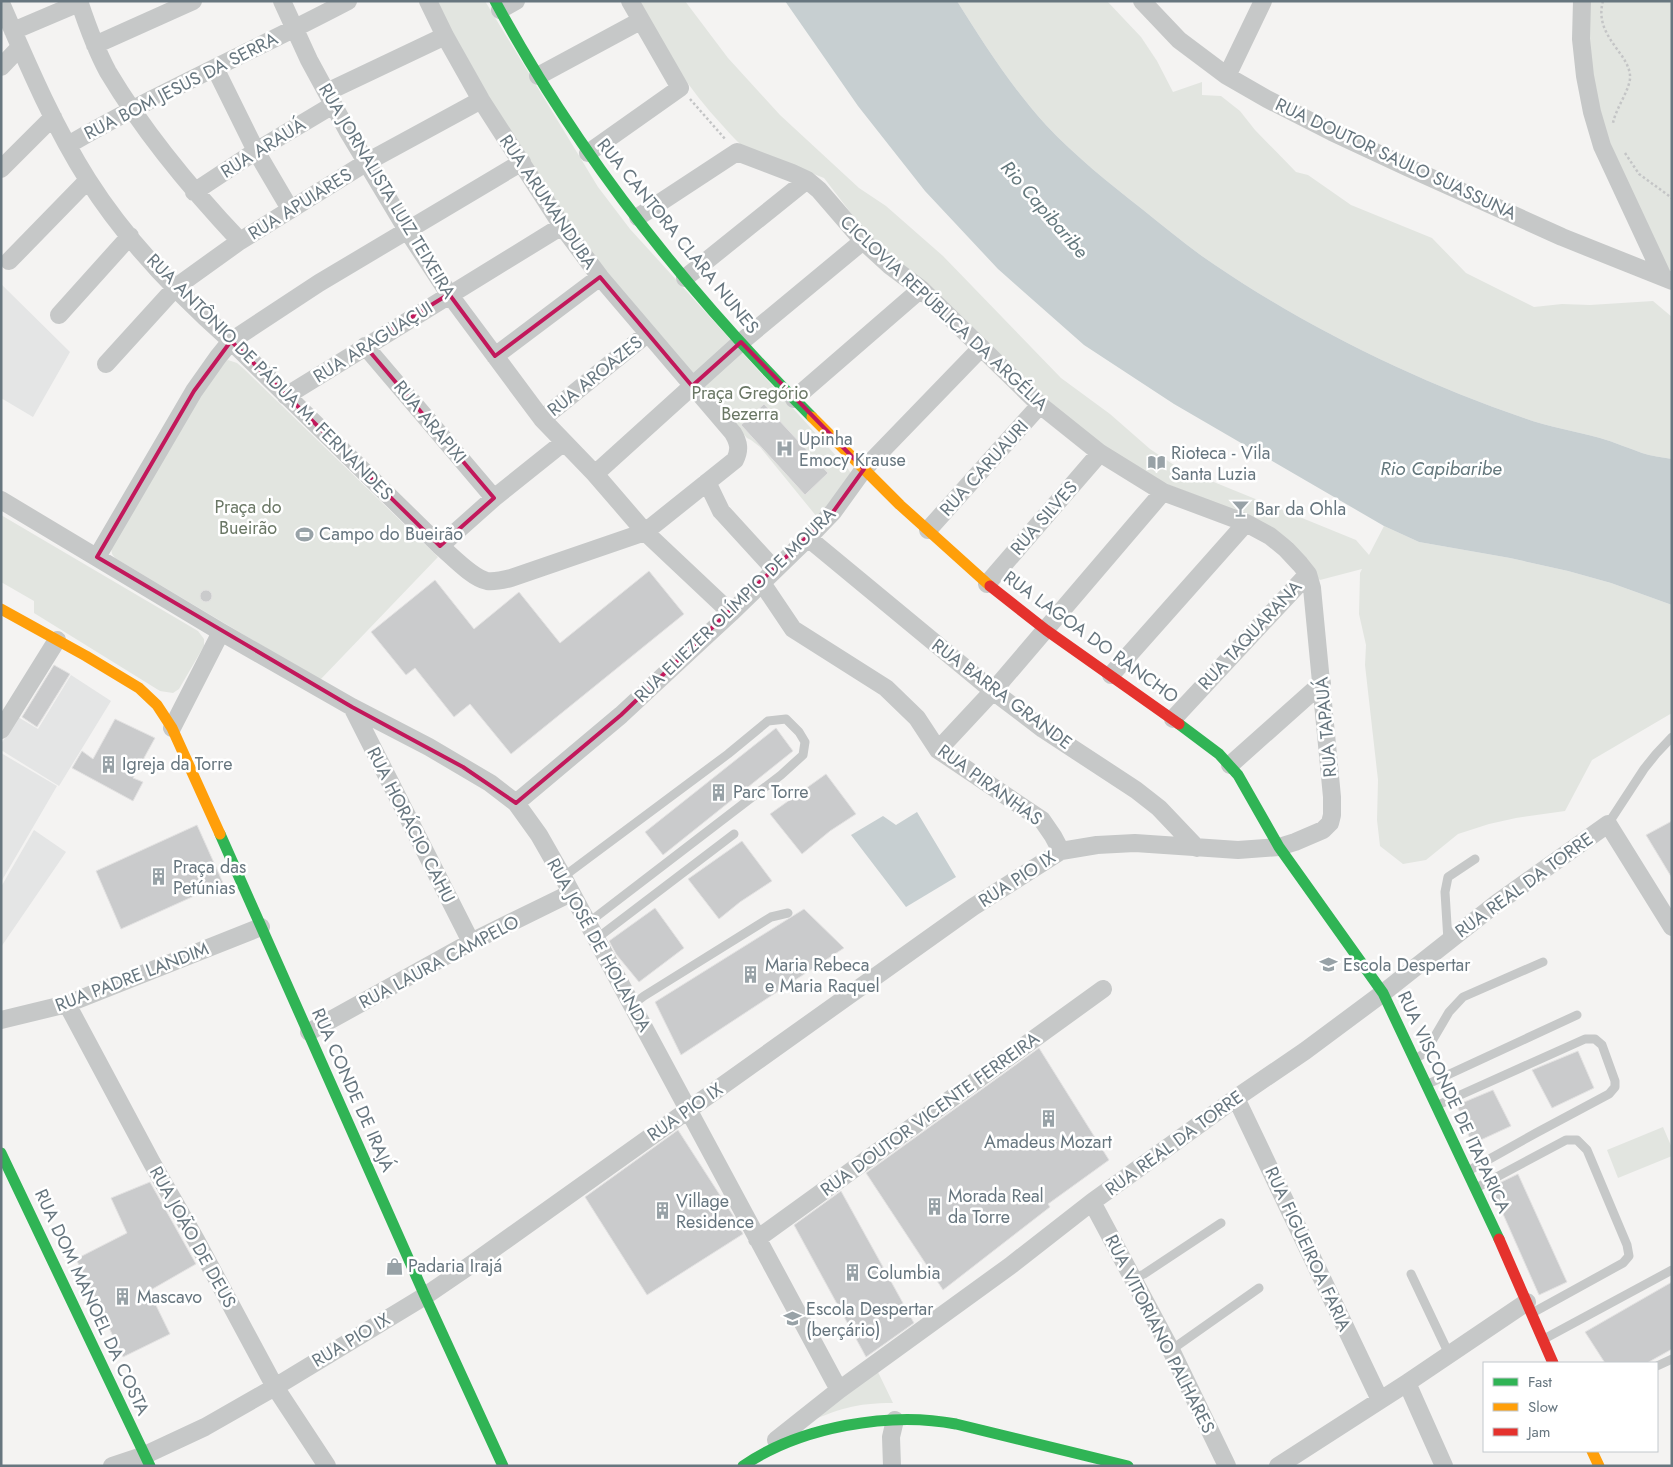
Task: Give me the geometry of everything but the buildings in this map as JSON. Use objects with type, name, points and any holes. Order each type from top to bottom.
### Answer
[{"type":"street","points":[[95,45],[193,1]]},
{"type":"street","name":"RUA JORNALISTA LUIZ TEIXEIRA","points":[[282,1],[309,60],[330,99],[407,230],[449,294],[542,419],[595,474],[645,532],[731,613]]},
{"type":"street","name":"RUA BOM JESUS DA SERRA","points":[[68,145],[132,108],[295,29],[348,1]]},
{"type":"street","name":"RUA ARUMANDUBA","points":[[428,1],[445,36],[481,100],[562,226],[600,277],[647,334],[733,433],[739,447],[735,460],[707,482]]},
{"type":"street","points":[[497,6],[516,1]]},
{"type":"street","points":[[588,153],[680,88],[630,1]]},
{"type":"street","name":"RUA DOUTOR SAULO SUASSUNA","points":[[1142,1],[1179,40],[1227,76],[1267,99],[1407,167],[1562,237],[1667,279]]},
{"type":"street","points":[[1227,76],[1263,1]]},
{"type":"street","points":[[1582,1],[1582,39],[1585,76],[1592,112],[1602,146],[1667,279]]},
{"type":"street","points":[[13,30],[79,2],[95,45],[108,72],[132,108],[194,192],[240,242]]},
{"type":"street","name":"RUA ANTÔNIO DE PÁDUA M. FERNANDES","points":[[1,3],[53,117],[88,180],[105,206],[204,317],[231,341],[440,546],[473,575],[486,581],[511,578],[645,532],[707,482]]},
{"type":"street","name":"RUA CANTORA CLARA NUNES","points":[[497,6],[538,76],[588,153],[685,278],[794,399],[864,469]]},
{"type":"street","points":[[538,76],[640,21]]},
{"type":"street","name":"RUA ARAUÁ","points":[[194,192],[330,99],[445,36]]},
{"type":"street","points":[[1,67],[20,47]]},
{"type":"street","points":[[215,68],[256,151],[290,209]]},
{"type":"street","name":"RUA APUIARES","points":[[106,364],[176,287],[290,209],[366,162],[481,100]]},
{"type":"street","points":[[1,169],[53,117]]},
{"type":"street","points":[[638,217],[737,152]]},
{"type":"street","name":"CICLOVIA REPÚBLICA DA ARGÉLIA","points":[[737,152],[792,172],[807,180],[819,190],[862,241],[889,265],[921,289],[1040,405],[1100,452],[1163,492],[1246,523],[1270,536],[1286,549],[1308,574]]},
{"type":"street","points":[[97,557],[194,391],[231,341],[319,283],[522,162]]},
{"type":"street","points":[[9,261],[88,180]]},
{"type":"street","points":[[685,278],[807,180]]},
{"type":"street","name":"RUA ARAGUAÇUI","points":[[286,396],[562,226]]},
{"type":"street","points":[[59,315],[130,236]]},
{"type":"street","points":[[595,474],[741,342],[862,241]]},
{"type":"street","points":[[495,356],[600,277]]},
{"type":"street","points":[[794,399],[921,289]]},
{"type":"street","name":"RUA AROAZES","points":[[542,419],[647,334]]},
{"type":"street","name":"RUA ARAPIXI","points":[[365,346],[494,498]]},
{"type":"street","name":"RUA ELIEZER OLÍMPIO DE MOURA","points":[[516,803],[621,715],[731,613],[808,538],[833,512],[864,469],[981,348]]},
{"type":"street","name":"RUA CARUAURI","points":[[928,530],[1040,405]]},
{"type":"street","points":[[440,546],[494,498],[564,442]]},
{"type":"street","name":"RUA SILVES","points":[[987,584],[1100,452]]},
{"type":"street","name":"RUA LAGOA DO RANCHO","points":[[864,469],[900,505],[987,584],[1046,630],[1173,719],[1219,754],[1230,765],[1254,801],[1279,847]]},
{"type":"street","points":[[707,482],[721,511],[775,570]]},
{"type":"street","points":[[938,750],[993,691],[1163,492]]},
{"type":"street","name":"RUA JOSÉ DE HOLANDA","points":[[1,500],[220,632],[352,708],[462,766],[490,783],[516,803],[539,835],[588,923],[839,1390]]},
{"type":"street","points":[[1111,675],[1246,523]]},
{"type":"street","name":"RUA BARRA GRANDE","points":[[808,538],[993,691],[1043,729],[1136,790],[1158,808],[1197,848]]},
{"type":"street","name":"RUA TAPAUÁ","points":[[1279,847],[1323,830],[1330,824],[1332,816],[1322,683],[1312,588],[1308,574]]},
{"type":"street","name":"RUA TAQUARANA","points":[[1173,719],[1308,574]]},
{"type":"street","name":"RUA PIRANHAS","points":[[762,583],[793,629],[886,688],[917,718],[938,750],[1042,820],[1061,851]]},
{"type":"street","name":"RUA CONDE DE IRAJÁ","points":[[1,609],[139,688],[157,705],[172,728],[425,1296],[503,1466]]},
{"type":"street","points":[[172,728],[220,632]]},
{"type":"street","points":[[1,730],[57,640]]},
{"type":"street","points":[[1230,765],[1322,683]]},
{"type":"street","name":"RUA HORÁCIO CAHU","points":[[352,708],[471,942]]},
{"type":"street","points":[[1608,824],[1672,927]]},
{"type":"street","name":"RUA REAL DA TORRE","points":[[747,1463],[839,1390],[1010,1266],[1092,1202],[1236,1098],[1305,1051],[1383,993],[1497,902],[1608,824]]},
{"type":"street","name":"RUA PIO IX","points":[[112,1466],[148,1460],[275,1387],[425,1296],[973,908],[1061,851],[1097,845],[1135,843],[1238,850],[1279,847]]},
{"type":"street","name":"RUA VISCONDE DE ITAPARICA","points":[[1279,847],[1383,993],[1476,1188],[1553,1362]]},
{"type":"street","name":"RUA LAURA CAMPELO","points":[[309,1032],[471,942],[567,885]]},
{"type":"street","name":"RUA PADRE LANDIM","points":[[1,1020],[67,1004],[261,927]]},
{"type":"street","name":"RUA DOUTOR VICENTE FERREIRA","points":[[757,1239],[1103,988]]},
{"type":"street","name":"RUA JOÃO DE DEUS","points":[[67,1004],[275,1387],[327,1466]]},
{"type":"street","name":"RUA FIGUEIROA FARIA","points":[[1236,1098],[1380,1400]]},
{"type":"street","name":"RUA DOM MANOEL DA COSTA","points":[[1,1153],[9,1186],[148,1460]]},
{"type":"street","name":"RUA VITORIANO PALHARES","points":[[1092,1202],[1171,1350],[1228,1466]]},
{"type":"street","points":[[1281,1465],[1448,1354],[1530,1308]]},
{"type":"street","points":[[1407,1383],[1444,1466]]},
{"type":"street","points":[[892,1466],[891,1437],[895,1420]]},
{"type":"street","points":[[747,1463],[784,1444],[817,1432],[852,1425],[895,1420],[929,1420],[1128,1466]]},
{"type":"street","points":[[1592,1452],[1599,1466]]},
{"type":"lane","points":[[567,885],[768,720],[786,718],[799,732],[805,742],[803,755],[773,781],[588,923]]},
{"type":"lane","points":[[1608,824],[1644,769],[1672,738]]},
{"type":"lane","points":[[596,939],[734,834]]},
{"type":"lane","points":[[1448,941],[1445,892],[1448,877],[1475,859]]},
{"type":"lane","points":[[632,1005],[771,917],[788,914]]},
{"type":"lane","points":[[1415,1059],[1426,1053],[1449,1012],[1463,997],[1543,962]]},
{"type":"lane","points":[[1427,1084],[1577,1015]]},
{"type":"lane","points":[[1437,1106],[1585,1039],[1595,1039],[1602,1045],[1615,1081],[1615,1087],[1609,1094],[1468,1171]]},
{"type":"lane","points":[[1476,1188],[1566,1140],[1577,1140],[1587,1150],[1628,1245],[1629,1256],[1623,1263],[1530,1308]]},
{"type":"lane","points":[[1133,1279],[1144,1274],[1221,1224]]},
{"type":"lane","points":[[1543,1340],[1672,1270]]},
{"type":"lane","points":[[1411,1274],[1448,1354]]},
{"type":"lane","points":[[1171,1350],[1259,1288]]},
{"type":"lane","points":[[1658,1365],[1672,1358]]},
{"type":"path","points":[[1603,1],[1601,9],[1604,30],[1628,66],[1630,79],[1615,113],[1613,126]]},
{"type":"path","points":[[680,88],[737,152]]},
{"type":"path","points":[[1623,150],[1639,174],[1672,198]]},
{"type":"highlighted area","points":[[600,277],[692,386],[741,342],[864,469],[833,512],[621,715],[516,803],[463,767],[352,707],[97,557],[194,391],[231,341],[440,546],[494,498],[365,346],[449,294],[495,356]]},
{"type":"shaded area","points":[[1,284],[70,352],[33,417],[1,398]]},
{"type":"shaded area","points":[[71,675],[111,701],[59,786],[1,750],[1,744],[18,717],[38,729]]},
{"type":"shaded area","points":[[1,753],[57,786],[1,882]]},
{"type":"shaded area","points":[[34,830],[66,852],[1,947],[1,887]]},
{"type":"green space","name":"Praça Gregório Bezerra","points":[[433,1],[485,1],[598,187],[630,229],[849,470],[851,474],[850,480],[817,517],[760,447],[747,438],[648,329],[546,196]]},
{"type":"green space","points":[[633,1],[685,1],[728,58],[780,115],[859,188],[886,206],[943,256],[1061,378],[1110,414],[1150,449],[1177,467],[1356,540],[1369,555],[1384,526],[1419,542],[1510,558],[1568,571],[1611,583],[1672,605],[1672,713],[1592,760],[1565,811],[1516,818],[1458,834],[1426,860],[1403,864],[1380,846],[1377,820],[1378,780],[1365,665],[1366,645],[1359,614],[1360,573],[1362,569],[1320,580],[1314,575],[1308,563],[1292,542],[1264,525],[1216,503],[1128,469],[1090,441],[924,283],[867,234],[824,178],[766,159],[748,150],[738,142],[710,112],[687,82]]},
{"type":"green space","points":[[957,1],[1107,1],[1141,37],[1157,61],[1173,92],[1202,82],[1202,95],[1221,96],[1240,111],[1255,130],[1296,172],[1308,175],[1351,205],[1432,238],[1466,273],[1534,307],[1562,304],[1590,305],[1653,301],[1672,317],[1672,459],[1645,454],[1600,438],[1533,421],[1444,388],[1326,332],[1251,288],[1178,238],[1069,148],[1046,125],[1010,81]]},
{"type":"green space","points":[[1588,1],[1672,1],[1672,275],[1625,189],[1591,94]]},
{"type":"green space","name":"Praça do Bueirão","points":[[228,360],[237,363],[244,369],[438,557],[320,680],[115,558],[112,554],[111,548],[181,425],[224,362]]},
{"type":"green space","points":[[1,515],[198,631],[204,639],[204,646],[179,689],[173,693],[160,691],[34,613],[34,601],[1,582]]},
{"type":"green space","points":[[1663,1127],[1672,1148],[1672,1156],[1618,1178],[1607,1150]]},
{"type":"green space","points":[[877,1370],[893,1403],[868,1404],[847,1408],[804,1424]]},
{"type":"water","name":"Rio Capibaribe","points":[[785,1],[957,1],[1010,81],[1046,125],[1069,148],[1178,238],[1251,288],[1326,332],[1444,388],[1533,421],[1600,438],[1645,454],[1672,459],[1672,605],[1611,583],[1568,571],[1510,558],[1419,542],[1384,526],[1174,404],[1084,345],[998,269],[925,191],[858,106]]},
{"type":"water","points":[[917,812],[956,877],[906,907],[851,835],[883,816],[896,825]]},
{"type":"traffic: fast","points":[[495,1],[527,58],[562,114],[638,221],[722,322],[812,417]]},
{"type":"traffic: fast","points":[[1179,724],[1219,754],[1238,775],[1279,847],[1383,993],[1499,1239]]},
{"type":"traffic: fast","points":[[220,834],[425,1296],[503,1466]]},
{"type":"traffic: fast","points":[[1,1153],[150,1466]]},
{"type":"traffic: fast","points":[[743,1466],[766,1452],[818,1432],[874,1421],[903,1420],[930,1420],[956,1424],[1128,1466]]},
{"type":"traffic: slow","points":[[812,417],[900,505],[990,586]]},
{"type":"traffic: slow","points":[[1,609],[139,688],[157,705],[172,728],[220,834]]},
{"type":"traffic: slow","points":[[1592,1452],[1599,1466]]},
{"type":"traffic: jam","points":[[990,586],[1046,630],[1179,724]]},
{"type":"traffic: jam","points":[[1499,1239],[1553,1362]]},
{"type":"place","name":"Upinha Emocy Krause","points":[[785,449]]},
{"type":"place","name":"Rioteca - Vila Santa Luzia","points":[[1157,463]]},
{"type":"place","name":"Bar da Ohla","points":[[1241,509]]},
{"type":"place","name":"Campo do Bueirão","points":[[305,534]]},
{"type":"place","name":"Igreja da Torre","points":[[108,764]]},
{"type":"place","name":"Parc Torre","points":[[719,792]]},
{"type":"place","name":"Praça das Petúnias","points":[[159,877]]},
{"type":"place","name":"Escola Despertar","points":[[1329,965]]},
{"type":"place","name":"Maria Rebeca e Maria Raquel","points":[[751,975]]},
{"type":"place","name":"Amadeus Mozart","points":[[1048,1119]]},
{"type":"place","name":"Morada Real da Torre","points":[[934,1206]]},
{"type":"place","name":"Village Residence","points":[[662,1211]]},
{"type":"place","name":"Padaria Irajá","points":[[394,1266]]},
{"type":"place","name":"Columbia","points":[[853,1273]]},
{"type":"place","name":"Mascavo","points":[[123,1297]]},
{"type":"place","name":"Escola Despertar (berçário)","points":[[792,1319]]}]
